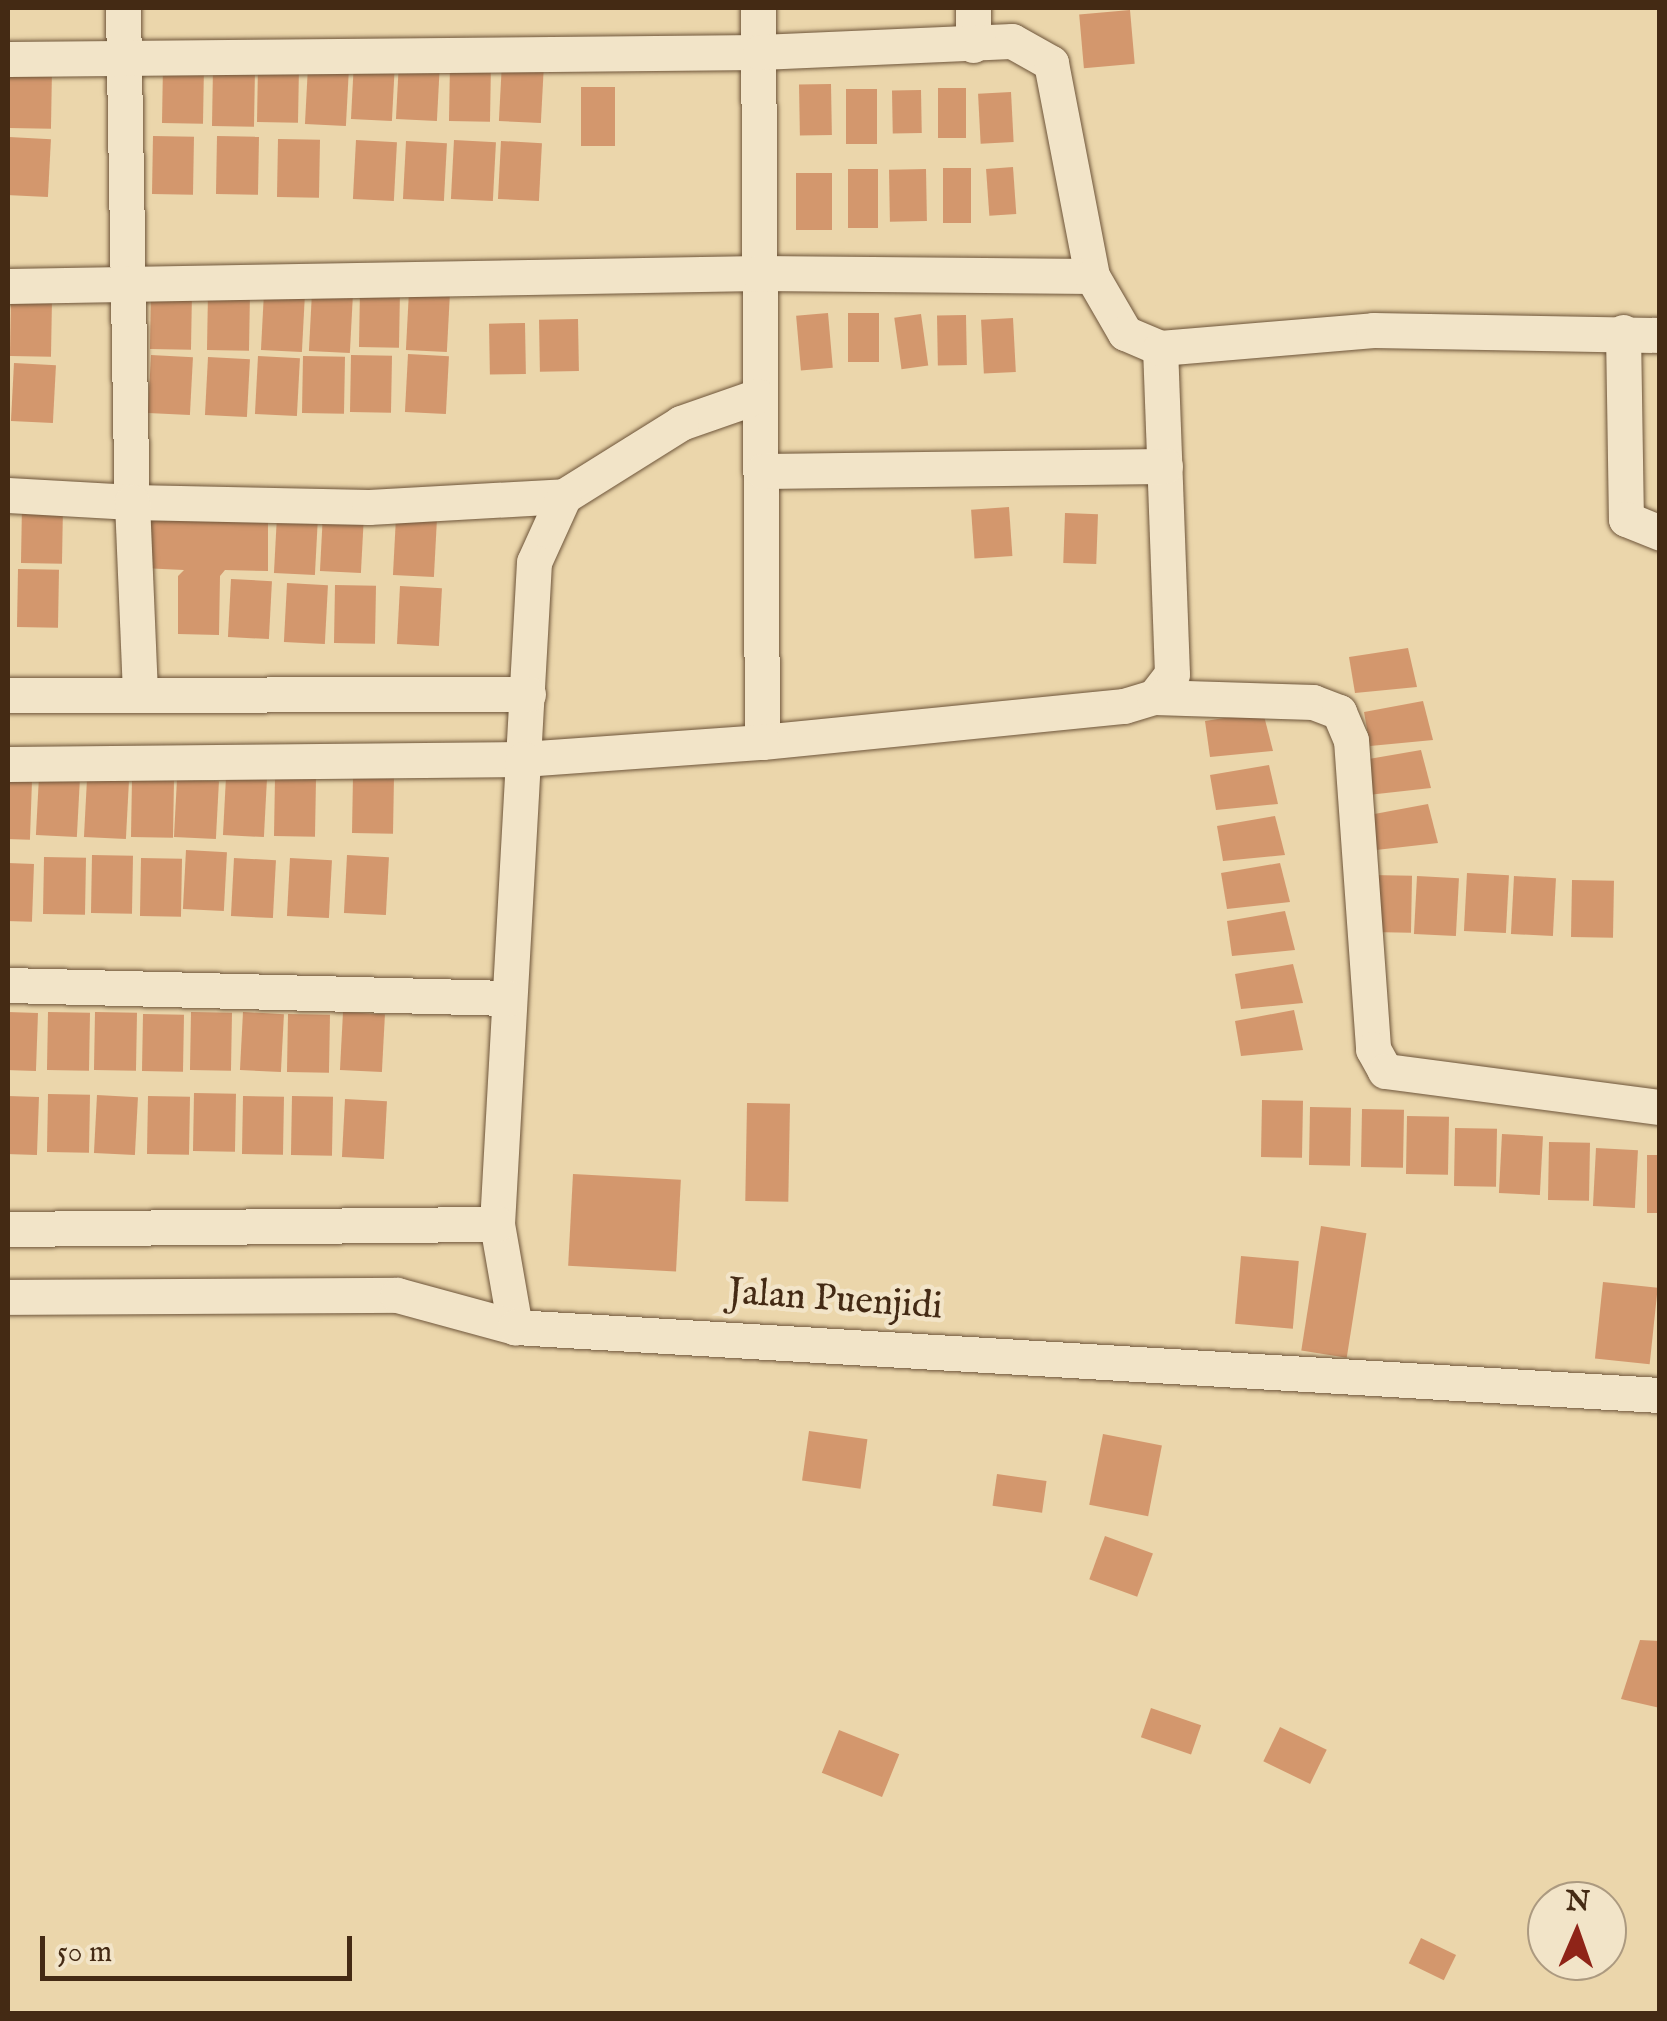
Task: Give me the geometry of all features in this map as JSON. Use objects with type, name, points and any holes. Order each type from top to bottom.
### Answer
[{"type":"street","points":[[122,8],[125,284],[140,694]]},
{"type":"street","points":[[758,8],[758,396],[762,471],[757,650],[762,742]]},
{"type":"street","points":[[973,8],[973,45]]},
{"type":"street","points":[[8,60],[760,52],[1012,41],[1031,46],[1051,63],[1092,276],[1107,312],[1125,333],[1160,348],[1373,330],[1660,335]]},
{"type":"street","points":[[8,286],[759,273],[1092,276]]},
{"type":"street","points":[[1622,332],[1626,519],[1660,533]]},
{"type":"street","points":[[1154,698],[1172,674],[1160,348]]},
{"type":"street","points":[[8,495],[368,507],[564,496],[681,423],[758,396]]},
{"type":"street","points":[[762,471],[1165,466]]},
{"type":"street","points":[[515,1327],[497,1224],[508,998],[534,562],[564,496]]},
{"type":"street","points":[[8,695],[528,694]]},
{"type":"street","points":[[8,764],[524,759],[762,742],[1124,706],[1154,698],[1314,702],[1340,712],[1351,740],[1374,1049],[1385,1071],[1660,1108]]},
{"type":"street","points":[[8,985],[508,998]]},
{"type":"street","points":[[8,1228],[497,1224]]},
{"type":"street","name":"Jalan Puenjidi","points":[[8,1297],[378,1294],[515,1327],[1660,1395]]},
{"type":"building","points":[[1130,10],[1135,64],[1084,68],[1079,14]]},
{"type":"building","points":[[354,61],[395,63],[392,121],[351,119]]},
{"type":"building","points":[[399,61],[440,63],[437,121],[396,119]]},
{"type":"building","points":[[502,62],[544,64],[541,123],[499,121]]},
{"type":"building","points":[[450,63],[491,64],[490,122],[449,121]]},
{"type":"building","points":[[163,65],[204,66],[203,124],[162,123]]},
{"type":"building","points":[[258,65],[299,66],[298,123],[257,122]]},
{"type":"building","points":[[308,66],[349,68],[346,126],[305,124]]},
{"type":"building","points":[[213,68],[255,69],[254,127],[212,126]]},
{"type":"building","points":[[10,69],[52,70],[51,129],[9,128]]},
{"type":"building","points":[[831,84],[832,135],[800,136],[799,85]]},
{"type":"building","points":[[581,87],[615,87],[615,146],[581,146]]},
{"type":"building","points":[[938,88],[966,88],[966,138],[938,138]]},
{"type":"building","points":[[846,89],[877,89],[877,144],[846,144]]},
{"type":"building","points":[[921,90],[922,133],[893,133],[892,91]]},
{"type":"building","points":[[1011,92],[1014,142],[981,144],[978,94]]},
{"type":"building","points":[[153,136],[194,137],[193,195],[152,194]]},
{"type":"building","points":[[217,136],[259,137],[258,195],[216,194]]},
{"type":"building","points":[[9,137],[51,139],[48,197],[8,195]]},
{"type":"building","points":[[278,139],[320,140],[319,198],[277,197]]},
{"type":"building","points":[[356,140],[397,142],[394,201],[353,199]]},
{"type":"building","points":[[454,140],[496,142],[493,201],[451,199]]},
{"type":"building","points":[[406,141],[447,143],[444,201],[403,199]]},
{"type":"building","points":[[501,141],[542,143],[539,201],[498,199]]},
{"type":"building","points":[[1013,167],[1016,214],[989,216],[986,169]]},
{"type":"building","points":[[943,168],[971,168],[971,223],[943,223]]},
{"type":"building","points":[[848,169],[878,169],[878,228],[848,228]]},
{"type":"building","points":[[926,169],[927,221],[890,222],[889,170]]},
{"type":"building","points":[[796,173],[832,173],[832,230],[796,230]]},
{"type":"building","points":[[360,289],[400,290],[399,348],[359,347]]},
{"type":"building","points":[[151,291],[192,292],[191,350],[150,349]]},
{"type":"building","points":[[409,291],[450,293],[447,352],[406,350]]},
{"type":"building","points":[[208,292],[250,293],[249,351],[207,350]]},
{"type":"building","points":[[264,292],[305,294],[302,352],[261,350]]},
{"type":"building","points":[[312,292],[353,294],[350,353],[309,351]]},
{"type":"building","points":[[11,298],[52,299],[51,357],[10,356]]},
{"type":"building","points":[[828,313],[833,368],[801,371],[796,316]]},
{"type":"building","points":[[848,313],[879,313],[879,362],[848,362]]},
{"type":"building","points":[[921,314],[928,365],[901,369],[894,318]]},
{"type":"building","points":[[966,315],[967,365],[938,365],[937,316]]},
{"type":"building","points":[[1013,318],[1016,372],[984,374],[981,320]]},
{"type":"building","points":[[578,319],[579,371],[540,372],[539,320]]},
{"type":"building","points":[[525,323],[526,374],[490,375],[489,324]]},
{"type":"building","points":[[408,354],[449,356],[446,414],[405,412]]},
{"type":"building","points":[[151,355],[193,357],[190,415],[148,413]]},
{"type":"building","points":[[351,355],[392,356],[391,413],[350,412]]},
{"type":"building","points":[[258,356],[300,358],[297,416],[255,414]]},
{"type":"building","points":[[303,356],[345,357],[344,414],[302,413]]},
{"type":"building","points":[[208,357],[250,359],[247,417],[205,415]]},
{"type":"building","points":[[14,363],[56,365],[53,423],[11,421]]},
{"type":"building","points":[[22,505],[63,506],[62,564],[21,563]]},
{"type":"building","points":[[1009,507],[1012,556],[975,559],[971,510]]},
{"type":"building","points":[[142,511],[268,514],[268,571],[225,570],[220,576],[219,635],[178,634],[178,576],[184,570],[141,568]]},
{"type":"building","points":[[323,513],[364,515],[361,573],[320,571]]},
{"type":"building","points":[[1065,513],[1098,514],[1096,564],[1063,563]]},
{"type":"building","points":[[277,515],[318,517],[315,575],[274,573]]},
{"type":"building","points":[[396,517],[437,519],[434,577],[393,575]]},
{"type":"building","points":[[18,569],[59,570],[58,628],[17,627]]},
{"type":"building","points":[[231,579],[272,581],[269,639],[228,637]]},
{"type":"building","points":[[287,583],[328,585],[325,644],[284,642]]},
{"type":"building","points":[[335,585],[376,586],[375,644],[334,643]]},
{"type":"building","points":[[400,586],[442,588],[439,646],[397,644]]},
{"type":"building","points":[[1408,648],[1417,687],[1355,693],[1349,657]]},
{"type":"building","points":[[1423,701],[1433,740],[1370,746],[1364,712]]},
{"type":"building","points":[[1263,712],[1273,751],[1210,757],[1205,721]]},
{"type":"building","points":[[1421,750],[1431,788],[1368,795],[1363,760]]},
{"type":"building","points":[[1269,765],[1278,804],[1216,810],[1210,775]]},
{"type":"building","points":[[39,776],[80,778],[77,837],[36,835]]},
{"type":"building","points":[[353,776],[394,777],[393,834],[352,833]]},
{"type":"building","points":[[226,777],[267,779],[264,837],[223,835]]},
{"type":"building","points":[[275,778],[316,779],[315,837],[274,836]]},
{"type":"building","points":[[87,779],[129,781],[126,839],[84,837]]},
{"type":"building","points":[[132,779],[174,780],[173,838],[131,837]]},
{"type":"building","points":[[177,779],[219,781],[216,839],[174,837]]},
{"type":"building","points":[[8,780],[32,781],[30,840],[8,839]]},
{"type":"building","points":[[1428,804],[1438,843],[1376,850],[1369,815]]},
{"type":"building","points":[[1275,816],[1285,855],[1223,861],[1217,826]]},
{"type":"building","points":[[186,850],[227,852],[224,911],[183,909]]},
{"type":"building","points":[[92,855],[133,856],[132,914],[91,913]]},
{"type":"building","points":[[347,855],[389,857],[386,915],[344,913]]},
{"type":"building","points":[[44,857],[86,858],[85,915],[43,914]]},
{"type":"building","points":[[141,858],[182,859],[181,917],[140,916]]},
{"type":"building","points":[[234,858],[276,860],[273,918],[231,916]]},
{"type":"building","points":[[290,858],[332,860],[329,918],[287,916]]},
{"type":"building","points":[[8,863],[34,864],[32,922],[8,921]]},
{"type":"building","points":[[1280,863],[1290,902],[1227,909],[1221,873]]},
{"type":"building","points":[[1467,873],[1509,875],[1506,933],[1464,931]]},
{"type":"building","points":[[1371,875],[1412,876],[1411,933],[1370,932]]},
{"type":"building","points":[[1417,876],[1459,878],[1456,936],[1414,934]]},
{"type":"building","points":[[1514,876],[1556,878],[1553,936],[1511,934]]},
{"type":"building","points":[[1572,880],[1614,881],[1613,938],[1571,937]]},
{"type":"building","points":[[1285,911],[1295,950],[1232,956],[1227,921]]},
{"type":"building","points":[[1293,964],[1303,1003],[1241,1009],[1235,974]]},
{"type":"building","points":[[1294,1010],[1303,1050],[1241,1056],[1235,1021]]},
{"type":"building","points":[[8,1012],[38,1013],[36,1071],[8,1070]]},
{"type":"building","points":[[48,1012],[90,1013],[89,1071],[47,1070]]},
{"type":"building","points":[[95,1012],[137,1013],[136,1071],[94,1070]]},
{"type":"building","points":[[191,1012],[232,1013],[231,1071],[190,1070]]},
{"type":"building","points":[[243,1012],[284,1014],[281,1072],[240,1070]]},
{"type":"building","points":[[343,1012],[385,1014],[382,1072],[340,1070]]},
{"type":"building","points":[[143,1014],[184,1015],[183,1072],[142,1071]]},
{"type":"building","points":[[288,1014],[330,1015],[329,1073],[287,1072]]},
{"type":"building","points":[[194,1093],[236,1094],[235,1152],[193,1151]]},
{"type":"building","points":[[48,1094],[90,1095],[89,1153],[47,1152]]},
{"type":"building","points":[[97,1095],[138,1097],[135,1155],[94,1153]]},
{"type":"building","points":[[8,1096],[39,1097],[37,1155],[8,1154]]},
{"type":"building","points":[[148,1096],[190,1097],[189,1155],[147,1154]]},
{"type":"building","points":[[243,1096],[284,1097],[283,1155],[242,1154]]},
{"type":"building","points":[[292,1096],[333,1097],[332,1156],[291,1155]]},
{"type":"building","points":[[345,1099],[387,1101],[384,1159],[342,1157]]},
{"type":"building","points":[[1262,1100],[1303,1101],[1302,1158],[1261,1157]]},
{"type":"building","points":[[747,1103],[790,1104],[788,1202],[745,1201]]},
{"type":"building","points":[[1310,1107],[1351,1108],[1350,1166],[1309,1165]]},
{"type":"building","points":[[1362,1109],[1404,1110],[1403,1168],[1361,1167]]},
{"type":"building","points":[[1407,1116],[1449,1117],[1448,1175],[1406,1174]]},
{"type":"building","points":[[1455,1128],[1497,1129],[1496,1187],[1454,1186]]},
{"type":"building","points":[[1502,1134],[1543,1136],[1540,1195],[1499,1193]]},
{"type":"building","points":[[1549,1142],[1590,1143],[1589,1201],[1548,1200]]},
{"type":"building","points":[[1596,1148],[1638,1150],[1635,1208],[1593,1206]]},
{"type":"building","points":[[1647,1155],[1660,1155],[1660,1213],[1647,1213]]},
{"type":"building","points":[[573,1174],[681,1180],[676,1272],[568,1266]]},
{"type":"building","points":[[1321,1226],[1366,1233],[1347,1358],[1301,1350]]},
{"type":"building","points":[[1241,1256],[1299,1261],[1293,1329],[1235,1324]]},
{"type":"building","points":[[1603,1282],[1658,1288],[1650,1364],[1595,1359]]},
{"type":"building","points":[[809,1431],[867,1439],[860,1489],[802,1481]]},
{"type":"building","points":[[1103,1434],[1162,1445],[1148,1516],[1089,1505]]},
{"type":"building","points":[[997,1474],[1047,1481],[1042,1513],[993,1506]]},
{"type":"building","points":[[1105,1536],[1153,1553],[1137,1597],[1089,1579]]},
{"type":"building","points":[[1640,1640],[1660,1641],[1660,1708],[1621,1699]]},
{"type":"building","points":[[1151,1708],[1201,1725],[1191,1755],[1141,1737]]},
{"type":"building","points":[[1280,1727],[1327,1750],[1310,1784],[1263,1761]]},
{"type":"building","points":[[839,1730],[899,1754],[882,1797],[822,1773]]},
{"type":"building","points":[[1421,1938],[1456,1955],[1444,1980],[1409,1963]]}]
